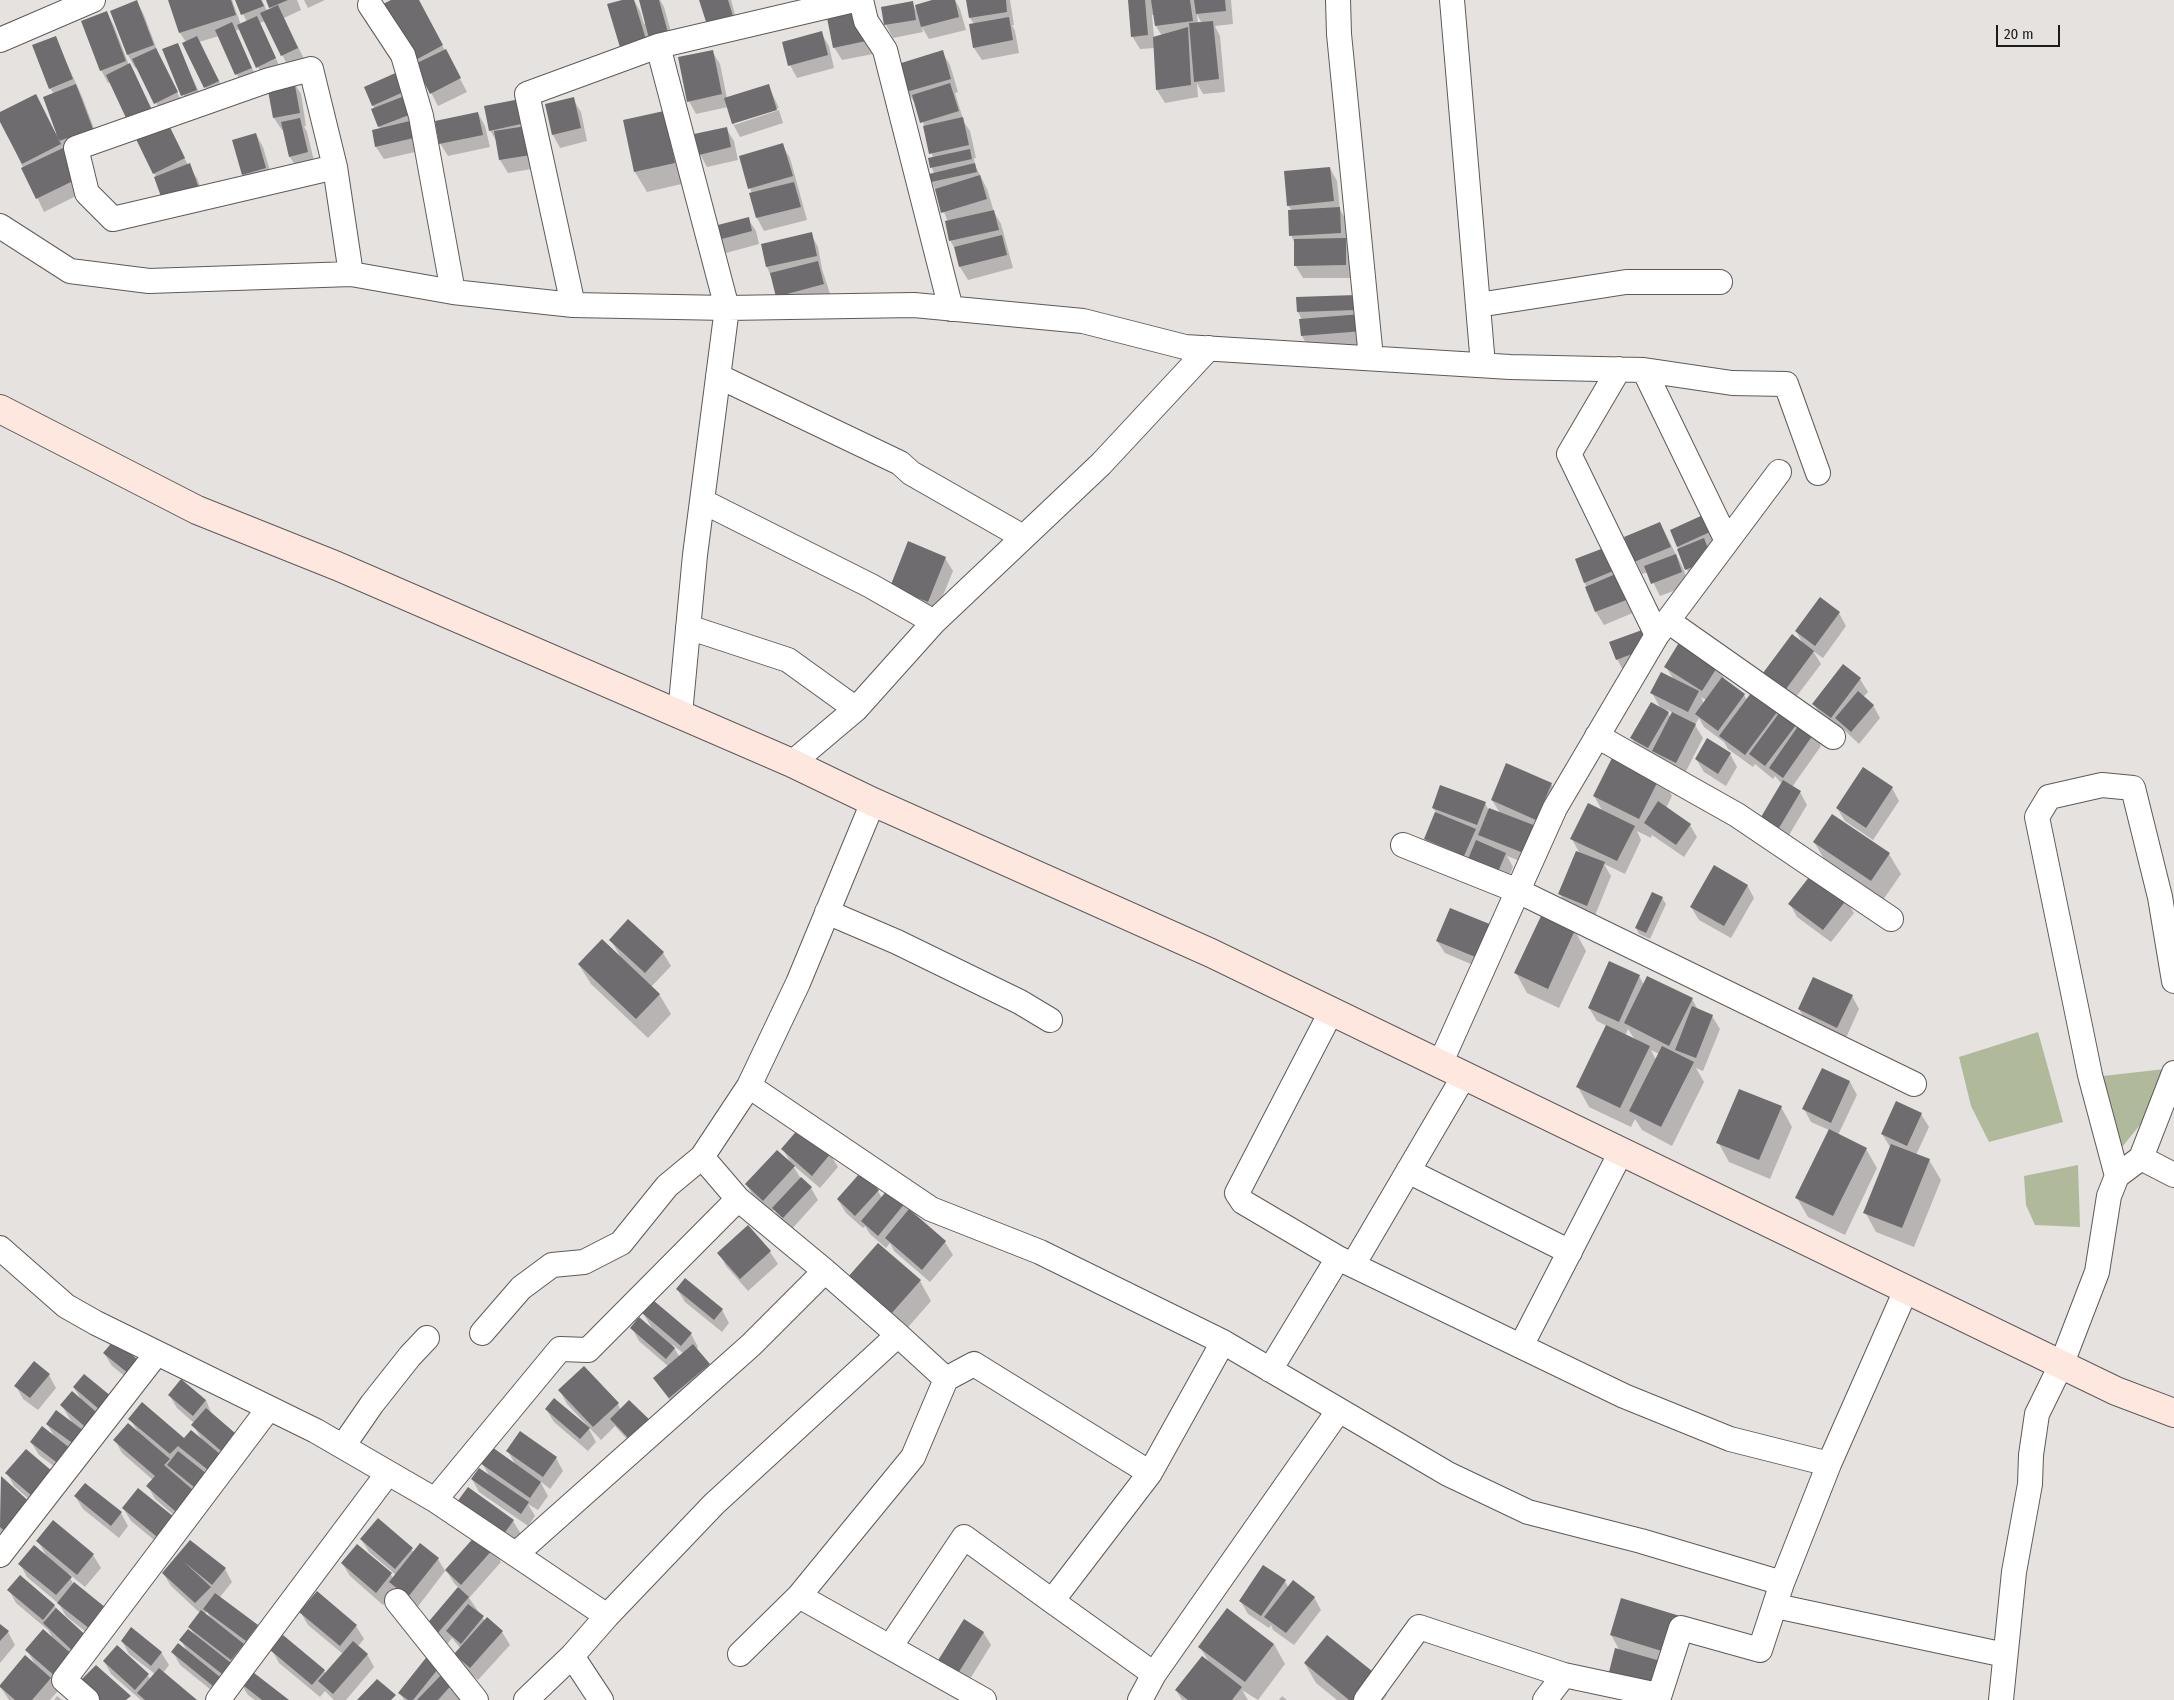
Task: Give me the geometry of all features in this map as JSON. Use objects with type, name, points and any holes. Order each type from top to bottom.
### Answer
[{"type":"main road","points":[[0,409],[198,510],[337,566],[680,714],[1211,953],[1906,1290],[2062,1363],[2116,1391],[2174,1413]]},
{"type":"street","points":[[0,40],[93,0]]},
{"type":"street","points":[[573,305],[527,94],[658,46],[854,0]]},
{"type":"street","points":[[861,0],[866,21],[885,50],[951,309]]},
{"type":"street","points":[[1338,0],[1339,34],[1371,358]]},
{"type":"street","points":[[1452,0],[1483,365]]},
{"type":"street","points":[[370,5],[403,55],[421,116],[453,292]]},
{"type":"street","points":[[658,46],[726,308],[702,501],[680,714]]},
{"type":"street","points":[[335,167],[113,219],[87,193],[76,148],[269,80],[311,70],[335,167],[351,274]]},
{"type":"street","points":[[0,226],[70,271],[149,281],[351,274],[453,292],[573,305],[726,308],[914,305],[1083,321],[1185,347],[1483,365],[1644,370],[1732,383],[1786,384],[1818,473]]},
{"type":"street","points":[[1478,305],[1626,282],[1720,282]]},
{"type":"street","points":[[792,763],[856,709],[934,622],[1100,464],[1209,348]]},
{"type":"street","points":[[1619,369],[1569,454],[1663,628],[1833,737]]},
{"type":"street","points":[[1644,370],[1728,541]]},
{"type":"street","points":[[718,376],[900,463],[911,473],[1023,537]]},
{"type":"street","points":[[1440,1064],[1555,808],[1663,628],[1779,472]]},
{"type":"street","points":[[702,501],[871,586],[934,622]]},
{"type":"street","points":[[688,627],[788,660],[856,709]]},
{"type":"street","points":[[1597,736],[1736,815],[1891,919]]},
{"type":"street","points":[[2117,1176],[2090,1075],[2037,818],[2049,797],[2102,786],[2133,788],[2160,897],[2174,982]]},
{"type":"street","points":[[482,1333],[521,1288],[552,1264],[584,1262],[621,1243],[667,1186],[702,1158],[749,1086],[798,983],[873,802]]},
{"type":"street","points":[[1403,845],[1518,891],[1914,1084]]},
{"type":"street","points":[[827,912],[897,942],[1020,1002],[1050,1020]]},
{"type":"street","points":[[1331,1012],[1237,1193],[1243,1202],[1346,1261],[1624,1396],[1730,1438],[1830,1464]]},
{"type":"street","points":[[2001,1700],[2014,1572],[2030,1484],[2031,1455],[2037,1414],[2062,1363],[2097,1272],[2108,1196],[2117,1176],[2141,1158],[2174,1073]]},
{"type":"street","points":[[1270,1370],[1408,1171],[1464,1076]]},
{"type":"street","points":[[749,1086],[931,1209],[1040,1252],[1223,1342],[1448,1474],[1528,1512],[1641,1541],[1782,1583]]},
{"type":"street","points":[[1521,1346],[1621,1152]]},
{"type":"street","points":[[702,1158],[738,1199],[825,1271],[946,1379]]},
{"type":"street","points":[[2141,1158],[2174,1175]]},
{"type":"street","points":[[1408,1171],[1570,1252]]},
{"type":"street","points":[[434,1500],[560,1349],[588,1350],[738,1199]]},
{"type":"street","points":[[2,1254],[66,1306],[343,1446],[434,1500],[607,1616]]},
{"type":"street","points":[[516,1554],[670,1415],[751,1345],[825,1271]]},
{"type":"street","points":[[1366,1700],[1419,1627],[1564,1675],[1658,1698],[1681,1628],[1760,1650],[1782,1583],[1830,1464],[1906,1290]]},
{"type":"street","points":[[526,1700],[572,1656],[607,1616],[714,1504],[898,1335]]},
{"type":"street","points":[[343,1446],[372,1404],[410,1356],[427,1338]]},
{"type":"street","points":[[1052,1601],[1150,1473],[1223,1342]]},
{"type":"street","points":[[0,1555],[157,1353]]},
{"type":"street","points":[[740,1654],[799,1596],[913,1457],[946,1379],[974,1364],[1150,1473]]},
{"type":"street","points":[[87,1700],[64,1680],[269,1408]]},
{"type":"street","points":[[1140,1700],[1154,1674],[1340,1410]]},
{"type":"street","points":[[218,1700],[388,1473]]},
{"type":"street","points":[[890,1647],[964,1537],[1154,1674]]},
{"type":"street","points":[[799,1596],[890,1647],[973,1698]]},
{"type":"street","points":[[396,1601],[476,1700]]},
{"type":"street","points":[[1776,1606],[2006,1655]]},
{"type":"street","points":[[572,1656],[601,1700]]},
{"type":"street","points":[[1545,1700],[1564,1675]]},
{"type":"green space","points":[[2038,1032],[2063,1122],[1989,1142],[1971,1106],[1959,1057]]},
{"type":"green space","points":[[2165,1069],[2148,1115],[2118,1152],[2103,1076]]},
{"type":"green space","points":[[2078,1165],[2080,1227],[2035,1225],[2026,1205],[2024,1176]]},
{"type":"building","points":[[137,0],[154,45],[127,55],[110,11]]},
{"type":"building","points":[[168,0],[231,0],[236,15],[179,33]]},
{"type":"building","points":[[235,0],[261,0],[264,6],[241,15]]},
{"type":"building","points":[[266,0],[288,0],[269,8]]},
{"type":"building","points":[[391,0],[419,0],[443,45],[414,61],[381,5]]},
{"type":"building","points":[[622,0],[634,0],[648,46],[622,54],[607,4]]},
{"type":"building","points":[[639,0],[659,0],[670,40],[651,46]]},
{"type":"building","points":[[699,0],[728,0],[735,23],[709,31]]},
{"type":"building","points":[[932,0],[955,0],[959,17],[921,27],[915,5]]},
{"type":"building","points":[[966,0],[1006,0],[1007,12],[969,18]]},
{"type":"building","points":[[1128,0],[1145,0],[1148,35],[1131,37]]},
{"type":"building","points":[[1151,0],[1190,0],[1193,21],[1155,26]]},
{"type":"building","points":[[1194,0],[1225,0],[1226,11],[1196,14]]},
{"type":"building","points":[[913,1],[916,20],[884,25],[881,7]]},
{"type":"building","points":[[278,5],[298,48],[281,56],[260,13]]},
{"type":"building","points":[[859,7],[866,41],[833,48],[826,13]]},
{"type":"building","points":[[107,11],[126,61],[100,71],[81,21]]},
{"type":"building","points":[[257,16],[276,58],[256,68],[237,25]]},
{"type":"building","points":[[1009,17],[1013,40],[973,48],[969,24]]},
{"type":"building","points":[[1213,21],[1219,79],[1194,82],[1189,23]]},
{"type":"building","points":[[232,22],[252,68],[235,75],[215,30]]},
{"type":"building","points":[[1188,27],[1191,85],[1156,90],[1153,37]]},
{"type":"building","points":[[822,31],[828,55],[788,66],[782,42]]},
{"type":"building","points":[[56,36],[73,79],[49,89],[32,45]]},
{"type":"building","points":[[197,36],[219,81],[204,88],[182,43]]},
{"type":"building","points":[[178,43],[197,90],[181,96],[162,49]]},
{"type":"building","points":[[156,48],[178,92],[154,104],[132,59]]},
{"type":"building","points":[[446,49],[461,78],[430,94],[415,64]]},
{"type":"building","points":[[713,50],[722,94],[687,102],[678,57]]},
{"type":"building","points":[[943,50],[951,79],[906,92],[898,64]]},
{"type":"building","points":[[130,63],[151,108],[127,120],[106,75]]},
{"type":"building","points":[[400,71],[408,90],[372,106],[364,87]]},
{"type":"building","points":[[294,80],[300,113],[273,118],[267,85]]},
{"type":"building","points":[[950,83],[959,111],[920,123],[912,95]]},
{"type":"building","points":[[76,84],[93,129],[59,141],[43,97]]},
{"type":"building","points":[[769,84],[777,110],[732,124],[724,98]]},
{"type":"building","points":[[36,94],[61,144],[22,164],[0,122],[0,112]]},
{"type":"building","points":[[407,95],[414,113],[378,127],[371,109]]},
{"type":"building","points":[[574,97],[581,128],[552,135],[545,104]]},
{"type":"building","points":[[525,98],[530,122],[489,131],[484,106]]},
{"type":"building","points":[[664,111],[675,163],[634,172],[623,120]]},
{"type":"building","points":[[478,112],[483,135],[439,144],[435,121]]},
{"type":"building","points":[[963,117],[969,145],[929,154],[923,126]]},
{"type":"building","points":[[300,118],[308,152],[289,157],[281,122]]},
{"type":"building","points":[[166,119],[185,158],[153,174],[134,135]]},
{"type":"building","points":[[414,120],[418,137],[375,147],[372,130]]},
{"type":"building","points":[[533,125],[537,154],[499,160],[494,131]]},
{"type":"building","points":[[727,127],[731,147],[699,155],[694,134]]},
{"type":"building","points":[[256,133],[266,168],[242,175],[232,140]]},
{"type":"building","points":[[783,143],[793,176],[748,189],[739,156]]},
{"type":"building","points":[[63,148],[77,179],[36,199],[21,168]]},
{"type":"building","points":[[970,149],[972,159],[930,168],[928,158]]},
{"type":"building","points":[[190,163],[200,191],[164,205],[154,177]]},
{"type":"building","points":[[975,163],[977,172],[931,182],[929,174]]},
{"type":"building","points":[[1330,167],[1334,201],[1287,206],[1284,171]]},
{"type":"building","points":[[980,175],[987,199],[941,213],[935,189]]},
{"type":"building","points":[[794,182],[801,207],[756,218],[749,193]]},
{"type":"building","points":[[1340,207],[1341,233],[1289,236],[1288,210]]},
{"type":"building","points":[[994,210],[999,230],[949,241],[945,221]]},
{"type":"building","points":[[749,217],[752,231],[718,240],[714,226]]},
{"type":"building","points":[[812,232],[817,256],[766,267],[761,244]]},
{"type":"building","points":[[1002,235],[1007,255],[959,267],[954,247]]},
{"type":"building","points":[[1346,238],[1346,265],[1294,266],[1294,239]]},
{"type":"building","points":[[818,261],[824,284],[776,297],[770,273]]},
{"type":"building","points":[[1356,295],[1356,310],[1297,312],[1296,297]]},
{"type":"building","points":[[1362,314],[1363,331],[1301,336],[1299,319]]},
{"type":"building","points":[[1703,515],[1710,532],[1677,547],[1670,530]]},
{"type":"building","points":[[1660,522],[1671,547],[1634,562],[1624,537]]},
{"type":"building","points":[[1704,538],[1712,559],[1685,570],[1677,549]]},
{"type":"building","points":[[908,541],[946,557],[928,602],[890,587]]},
{"type":"building","points":[[1609,546],[1618,569],[1584,583],[1575,559]]},
{"type":"building","points":[[1676,554],[1682,572],[1651,584],[1644,566]]},
{"type":"building","points":[[1618,573],[1629,599],[1595,612],[1585,587]]},
{"type":"building","points":[[1820,597],[1840,612],[1815,646],[1795,631]]},
{"type":"building","points":[[1642,630],[1648,648],[1616,660],[1609,642]]},
{"type":"building","points":[[1792,634],[1814,651],[1786,689],[1763,673]]},
{"type":"building","points":[[1680,641],[1718,666],[1702,691],[1664,667]]},
{"type":"building","points":[[1843,664],[1861,678],[1831,718],[1812,704]]},
{"type":"building","points":[[1661,672],[1699,691],[1688,712],[1650,693]]},
{"type":"building","points":[[1722,677],[1745,694],[1718,731],[1695,714]]},
{"type":"building","points":[[1754,689],[1780,708],[1745,755],[1719,736]]},
{"type":"building","points":[[1858,691],[1874,705],[1851,732],[1835,718]]},
{"type":"building","points":[[1651,702],[1669,712],[1648,748],[1630,738]]},
{"type":"building","points":[[1782,709],[1799,721],[1765,766],[1749,754]]},
{"type":"building","points":[[1672,712],[1696,724],[1676,763],[1652,751]]},
{"type":"building","points":[[1801,722],[1815,732],[1783,778],[1769,768]]},
{"type":"building","points":[[1707,738],[1731,753],[1718,774],[1695,759]]},
{"type":"building","points":[[1615,752],[1661,775],[1639,819],[1593,796]]},
{"type":"building","points":[[1506,763],[1552,783],[1536,820],[1491,800]]},
{"type":"building","points":[[1863,767],[1893,787],[1866,828],[1836,808]]},
{"type":"building","points":[[1783,780],[1801,791],[1779,828],[1761,817]]},
{"type":"building","points":[[1440,785],[1486,802],[1477,825],[1432,808]]},
{"type":"building","points":[[1658,801],[1691,824],[1676,845],[1644,823]]},
{"type":"building","points":[[1588,803],[1635,826],[1617,861],[1570,839]]},
{"type":"building","points":[[1489,808],[1536,826],[1526,854],[1478,835]]},
{"type":"building","points":[[1435,812],[1476,829],[1464,856],[1424,839]]},
{"type":"building","points":[[1832,814],[1890,853],[1871,881],[1813,842]]},
{"type":"building","points":[[1476,840],[1506,853],[1498,872],[1468,859]]},
{"type":"building","points":[[1576,851],[1605,862],[1587,906],[1558,894]]},
{"type":"building","points":[[1714,865],[1748,885],[1724,926],[1690,907]]},
{"type":"building","points":[[1813,872],[1847,899],[1823,930],[1788,904]]},
{"type":"building","points":[[1652,892],[1663,897],[1646,933],[1635,928]]},
{"type":"building","points":[[1450,908],[1492,925],[1478,958],[1436,941]]},
{"type":"building","points":[[1542,914],[1575,930],[1548,989],[1514,973]]},
{"type":"building","points":[[628,919],[664,952],[645,973],[609,940]]},
{"type":"building","points":[[602,939],[660,994],[636,1019],[578,964]]},
{"type":"building","points":[[1609,961],[1640,975],[1619,1022],[1588,1008]]},
{"type":"building","points":[[1647,976],[1693,998],[1669,1046],[1624,1023]]},
{"type":"building","points":[[1813,977],[1853,995],[1837,1028],[1798,1009]]},
{"type":"building","points":[[1692,1006],[1713,1015],[1696,1058],[1675,1050]]},
{"type":"building","points":[[1606,1025],[1650,1046],[1620,1108],[1576,1087]]},
{"type":"building","points":[[1662,1046],[1694,1062],[1661,1127],[1629,1111]]},
{"type":"building","points":[[1822,1068],[1850,1081],[1831,1123],[1802,1109]]},
{"type":"building","points":[[1739,1089],[1782,1106],[1759,1160],[1716,1143]]},
{"type":"building","points":[[1896,1101],[1922,1113],[1907,1146],[1881,1134]]},
{"type":"building","points":[[800,1127],[831,1153],[812,1176],[781,1149]]},
{"type":"building","points":[[1829,1129],[1867,1148],[1833,1216],[1795,1198]]},
{"type":"building","points":[[1891,1144],[1930,1159],[1902,1228],[1863,1213]]},
{"type":"building","points":[[777,1150],[795,1166],[763,1201],[745,1184]]},
{"type":"building","points":[[860,1173],[879,1190],[855,1216],[837,1199]]},
{"type":"building","points":[[801,1177],[812,1187],[783,1218],[772,1208]]},
{"type":"building","points":[[889,1188],[906,1202],[878,1236],[861,1221]]},
{"type":"building","points":[[909,1209],[946,1241],[922,1270],[885,1238]]},
{"type":"building","points":[[748,1225],[771,1251],[740,1279],[717,1253]]},
{"type":"building","points":[[878,1243],[921,1280],[890,1315],[847,1278]]},
{"type":"building","points":[[685,1278],[723,1309],[714,1320],[676,1289]]},
{"type":"building","points":[[653,1300],[692,1333],[681,1346],[642,1313]]},
{"type":"building","points":[[639,1317],[675,1348],[666,1359],[630,1328]]},
{"type":"building","points":[[114,1340],[144,1365],[134,1378],[103,1353]]},
{"type":"building","points":[[693,1344],[710,1364],[669,1398],[653,1378]]},
{"type":"building","points":[[34,1361],[50,1374],[30,1398],[14,1386]]},
{"type":"building","points":[[584,1366],[619,1403],[593,1427],[558,1390]]},
{"type":"building","points":[[84,1374],[117,1401],[106,1415],[73,1387]]},
{"type":"building","points":[[181,1379],[206,1400],[193,1416],[168,1395]]},
{"type":"building","points":[[72,1391],[102,1417],[90,1431],[60,1405]]},
{"type":"building","points":[[554,1398],[590,1428],[580,1439],[545,1409]]},
{"type":"building","points":[[629,1400],[653,1423],[633,1443],[610,1419]]},
{"type":"building","points":[[142,1402],[184,1438],[191,1430],[226,1459],[213,1474],[178,1446],[170,1454],[128,1419]]},
{"type":"building","points":[[206,1408],[242,1439],[227,1456],[191,1425]]},
{"type":"building","points":[[56,1410],[88,1434],[78,1447],[46,1424]]},
{"type":"building","points":[[128,1423],[170,1459],[164,1465],[200,1496],[182,1517],[146,1486],[155,1476],[113,1440]]},
{"type":"building","points":[[42,1426],[76,1453],[64,1468],[30,1442]]},
{"type":"building","points":[[520,1431],[557,1457],[543,1477],[506,1451]]},
{"type":"building","points":[[492,1447],[541,1482],[530,1498],[480,1463]]},
{"type":"building","points":[[26,1449],[59,1477],[38,1501],[5,1473]]},
{"type":"building","points":[[178,1451],[212,1478],[200,1492],[167,1465]]},
{"type":"building","points":[[479,1468],[529,1502],[521,1514],[471,1479]]},
{"type":"building","points":[[1,1476],[34,1506],[8,1534],[0,1527]]},
{"type":"building","points":[[85,1483],[122,1512],[111,1526],[74,1496]]},
{"type":"building","points":[[468,1487],[514,1520],[503,1535],[457,1502]]},
{"type":"building","points":[[138,1488],[179,1521],[162,1541],[122,1508]]},
{"type":"building","points":[[378,1518],[413,1548],[395,1569],[360,1539]]},
{"type":"building","points":[[53,1520],[94,1554],[77,1575],[36,1541]]},
{"type":"building","points":[[477,1534],[494,1548],[461,1585],[445,1570]]},
{"type":"building","points":[[190,1540],[226,1568],[212,1585],[183,1561],[211,1587],[195,1603],[162,1573]]},
{"type":"building","points":[[420,1543],[439,1558],[408,1597],[389,1582]]},
{"type":"building","points":[[357,1544],[392,1573],[376,1593],[341,1563]]},
{"type":"building","points":[[34,1545],[72,1577],[56,1595],[18,1564]]},
{"type":"building","points":[[1263,1565],[1286,1580],[1261,1616],[1239,1601]]},
{"type":"building","points":[[20,1575],[55,1605],[43,1620],[7,1590]]},
{"type":"building","points":[[1293,1580],[1315,1597],[1286,1633],[1264,1617]]},
{"type":"building","points":[[74,1582],[111,1612],[95,1633],[57,1603]]},
{"type":"building","points":[[458,1587],[469,1597],[436,1635],[425,1626]]},
{"type":"building","points":[[317,1591],[357,1625],[340,1646],[299,1612]]},
{"type":"building","points":[[215,1593],[258,1625],[246,1641],[203,1609]]},
{"type":"building","points":[[1621,1598],[1680,1616],[1668,1653],[1610,1635]]},
{"type":"building","points":[[468,1604],[484,1616],[461,1644],[446,1631]]},
{"type":"building","points":[[56,1608],[91,1640],[77,1655],[43,1623]]},
{"type":"building","points":[[1227,1608],[1274,1644],[1245,1682],[1198,1647]]},
{"type":"building","points":[[201,1610],[244,1644],[231,1660],[188,1627]]},
{"type":"building","points":[[487,1617],[503,1631],[470,1668],[454,1654]]},
{"type":"building","points":[[964,1619],[984,1632],[957,1675],[937,1662]]},
{"type":"building","points":[[0,1624],[9,1631],[0,1641]]},
{"type":"building","points":[[131,1627],[162,1652],[151,1666],[121,1641]]},
{"type":"building","points":[[43,1629],[74,1656],[56,1677],[25,1650]]},
{"type":"building","points":[[188,1629],[231,1663],[222,1674],[179,1640]]},
{"type":"building","points":[[283,1635],[325,1670],[312,1685],[270,1650]]},
{"type":"building","points":[[1327,1635],[1377,1675],[1356,1700],[1349,1700],[1304,1663]]},
{"type":"building","points":[[353,1641],[368,1654],[333,1694],[318,1681]]},
{"type":"building","points":[[178,1643],[220,1677],[213,1686],[171,1652]]},
{"type":"building","points":[[117,1645],[149,1674],[135,1690],[103,1661]]},
{"type":"building","points":[[1615,1648],[1664,1662],[1656,1690],[1608,1676]]},
{"type":"building","points":[[429,1654],[442,1664],[413,1700],[408,1700],[398,1693]]},
{"type":"building","points":[[25,1655],[51,1678],[32,1700],[15,1700],[0,1685]]},
{"type":"building","points":[[1202,1656],[1242,1687],[1232,1700],[1188,1700],[1175,1690]]},
{"type":"building","points":[[96,1665],[131,1696],[126,1700],[97,1700],[78,1683]]},
{"type":"building","points":[[159,1668],[197,1700],[145,1700],[137,1693]]},
{"type":"building","points":[[249,1669],[289,1700],[262,1700],[239,1682]]},
{"type":"building","points":[[445,1671],[455,1681],[438,1700],[417,1700]]},
{"type":"building","points":[[377,1679],[396,1695],[391,1700],[357,1700]]}]
